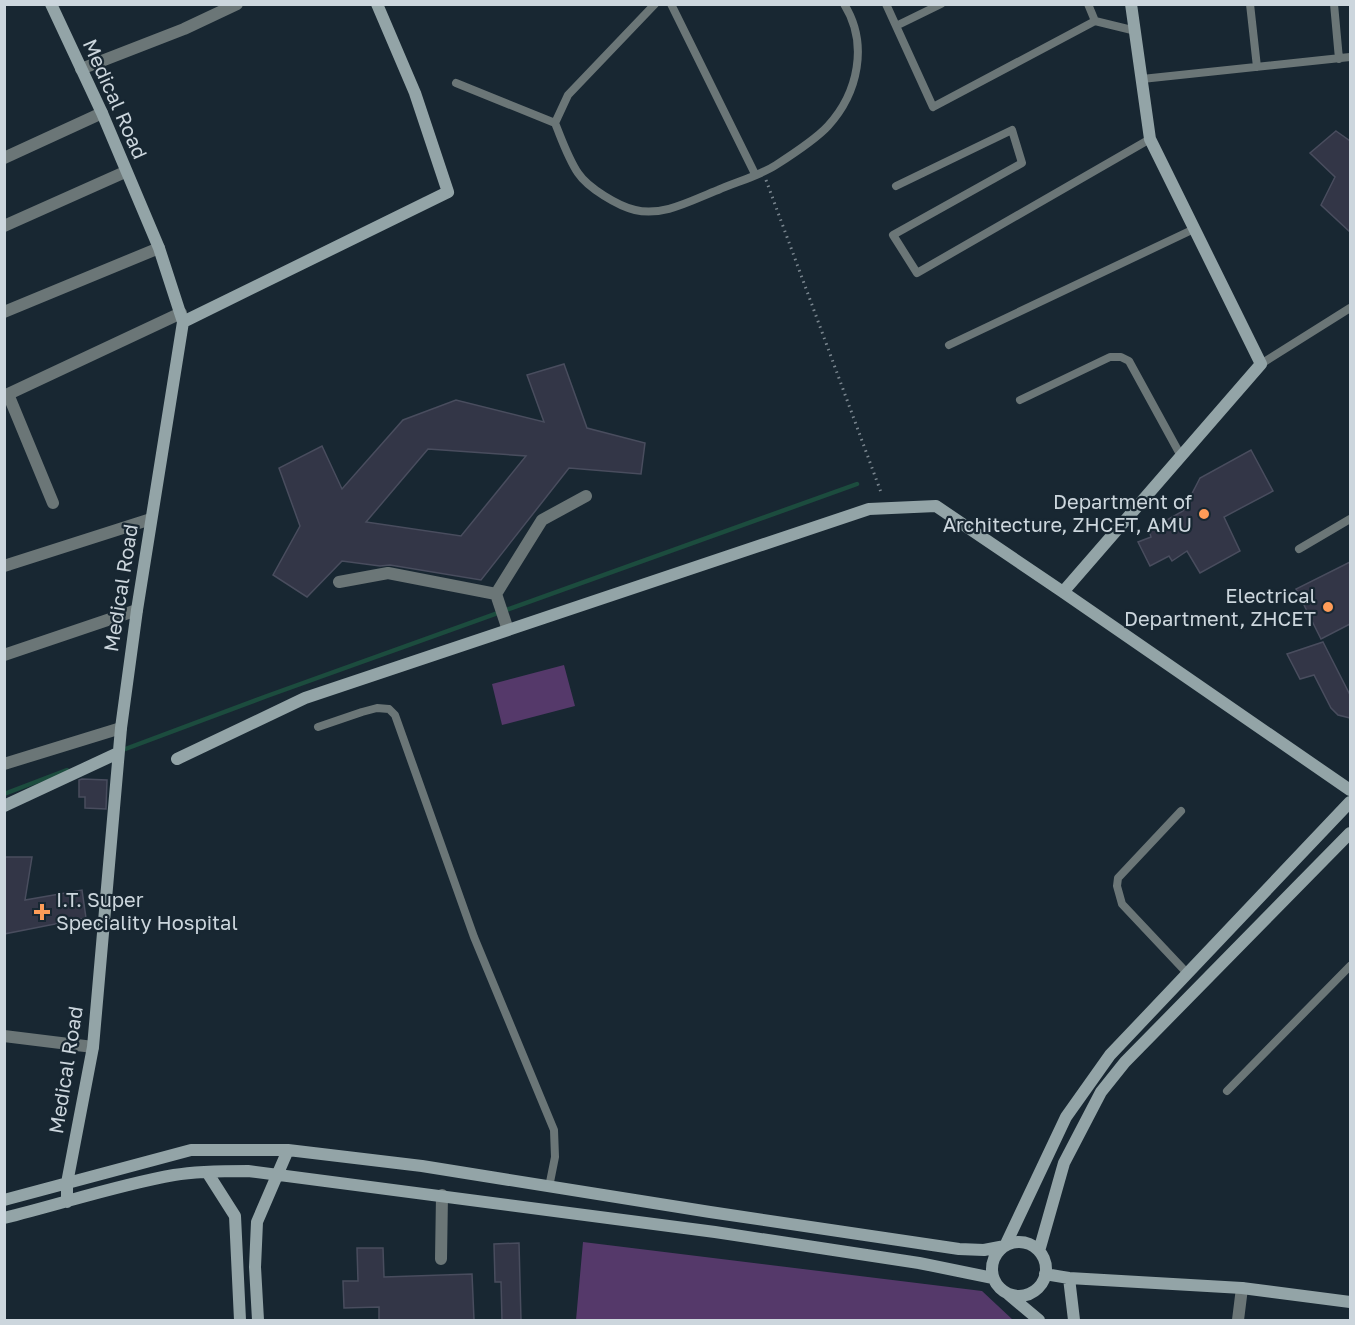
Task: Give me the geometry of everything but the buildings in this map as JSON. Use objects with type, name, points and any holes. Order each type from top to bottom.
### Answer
[{"type":"street","name":"Medical Road","points":[[51,4],[102,113],[159,248],[182,318],[121,728],[93,1047],[67,1183],[67,1202]]},
{"type":"street","points":[[81,69],[184,29],[237,4]]},
{"type":"street","points":[[52,502],[6,395],[182,318],[448,192],[415,93],[377,4]]},
{"type":"street","points":[[1063,592],[1261,364],[1150,139],[1131,4]]},
{"type":"street","points":[[4,158],[102,113]]},
{"type":"street","points":[[4,226],[125,172]]},
{"type":"street","points":[[4,312],[159,248]]},
{"type":"street","points":[[496,594],[542,520],[586,496]]},
{"type":"street","points":[[177,759],[305,698],[869,509],[936,506],[1350,790]]},
{"type":"street","points":[[4,566],[151,519]]},
{"type":"street","points":[[339,582],[388,573],[496,594]]},
{"type":"street","points":[[496,594],[508,630]]},
{"type":"street","points":[[4,655],[137,610]]},
{"type":"street","points":[[4,764],[121,728]]},
{"type":"street","points":[[4,806],[118,753]]},
{"type":"street","points":[[1039,1320],[998,1286],[992,1271],[994,1258],[1005,1246],[1066,1117],[1110,1054],[1350,802]]},
{"type":"street","points":[[1039,1251],[1064,1163],[1101,1092],[1125,1062],[1350,833]]},
{"type":"street","points":[[4,1036],[93,1047]]},
{"type":"street","points":[[4,1200],[191,1150],[288,1150],[422,1166],[959,1249],[984,1250],[1017,1242],[1027,1243],[1039,1251],[1044,1259],[1046,1274],[1043,1282],[1030,1294],[1022,1296],[1007,1293]]},
{"type":"street","points":[[258,1320],[255,1268],[258,1222],[288,1150]]},
{"type":"street","points":[[4,1218],[175,1175],[248,1171],[442,1195],[829,1249],[919,1263],[993,1278]]},
{"type":"street","points":[[207,1172],[235,1216],[240,1320]]},
{"type":"street","points":[[441,1259],[442,1195]]},
{"type":"street","points":[[829,1249],[832,1230]]},
{"type":"street","points":[[1046,1274],[1069,1278],[1242,1288],[1350,1302]]},
{"type":"street","points":[[1069,1278],[1074,1320]]},
{"type":"street","points":[[1238,1320],[1242,1288]]},
{"type":"lane","points":[[555,123],[568,95],[655,4]]},
{"type":"lane","points":[[671,4],[759,172]]},
{"type":"lane","points":[[456,83],[555,123],[579,175],[599,192],[635,210],[659,211],[682,205],[775,166],[827,127],[848,98],[857,70],[858,42],[850,15],[844,4]]},
{"type":"lane","points":[[886,4],[933,107],[1095,21],[1136,31]]},
{"type":"lane","points":[[896,26],[941,4]]},
{"type":"lane","points":[[1088,4],[1095,21]]},
{"type":"lane","points":[[1250,4],[1257,67]]},
{"type":"lane","points":[[1335,4],[1339,59]]},
{"type":"lane","points":[[1142,79],[1350,57]]},
{"type":"lane","points":[[896,186],[1012,130],[1022,163],[893,235],[917,273],[1150,139]]},
{"type":"lane","points":[[949,345],[1194,229]]},
{"type":"lane","points":[[1261,364],[1350,308]]},
{"type":"lane","points":[[1020,400],[1110,357],[1121,357],[1129,361],[1181,456]]},
{"type":"lane","points":[[1299,549],[1350,519]]},
{"type":"lane","points":[[318,727],[377,708],[389,709],[395,715],[474,937],[554,1130],[555,1157],[549,1187]]},
{"type":"lane","points":[[1181,811],[1118,878],[1117,886],[1122,904],[1187,973]]},
{"type":"lane","points":[[1227,1091],[1350,966]]},
{"type":"path","points":[[759,172],[886,508]]},
{"type":"shaded area","points":[[564,665],[575,706],[502,725],[492,684]]},
{"type":"shaded area","points":[[583,1242],[982,1291],[1013,1320],[576,1320]]},
{"type":"waterway","points":[[120,751],[857,484]]},
{"type":"waterway","points":[[4,794],[67,770]]},
{"type":"place","name":"Department of Architecture, ZHCET, AMU","points":[[1204,514]]},
{"type":"place","name":"Electrical Department, ZHCET","points":[[1328,607]]},
{"type":"place","name":"I.T. Super Speciality Hospital","points":[[42,912]]}]
